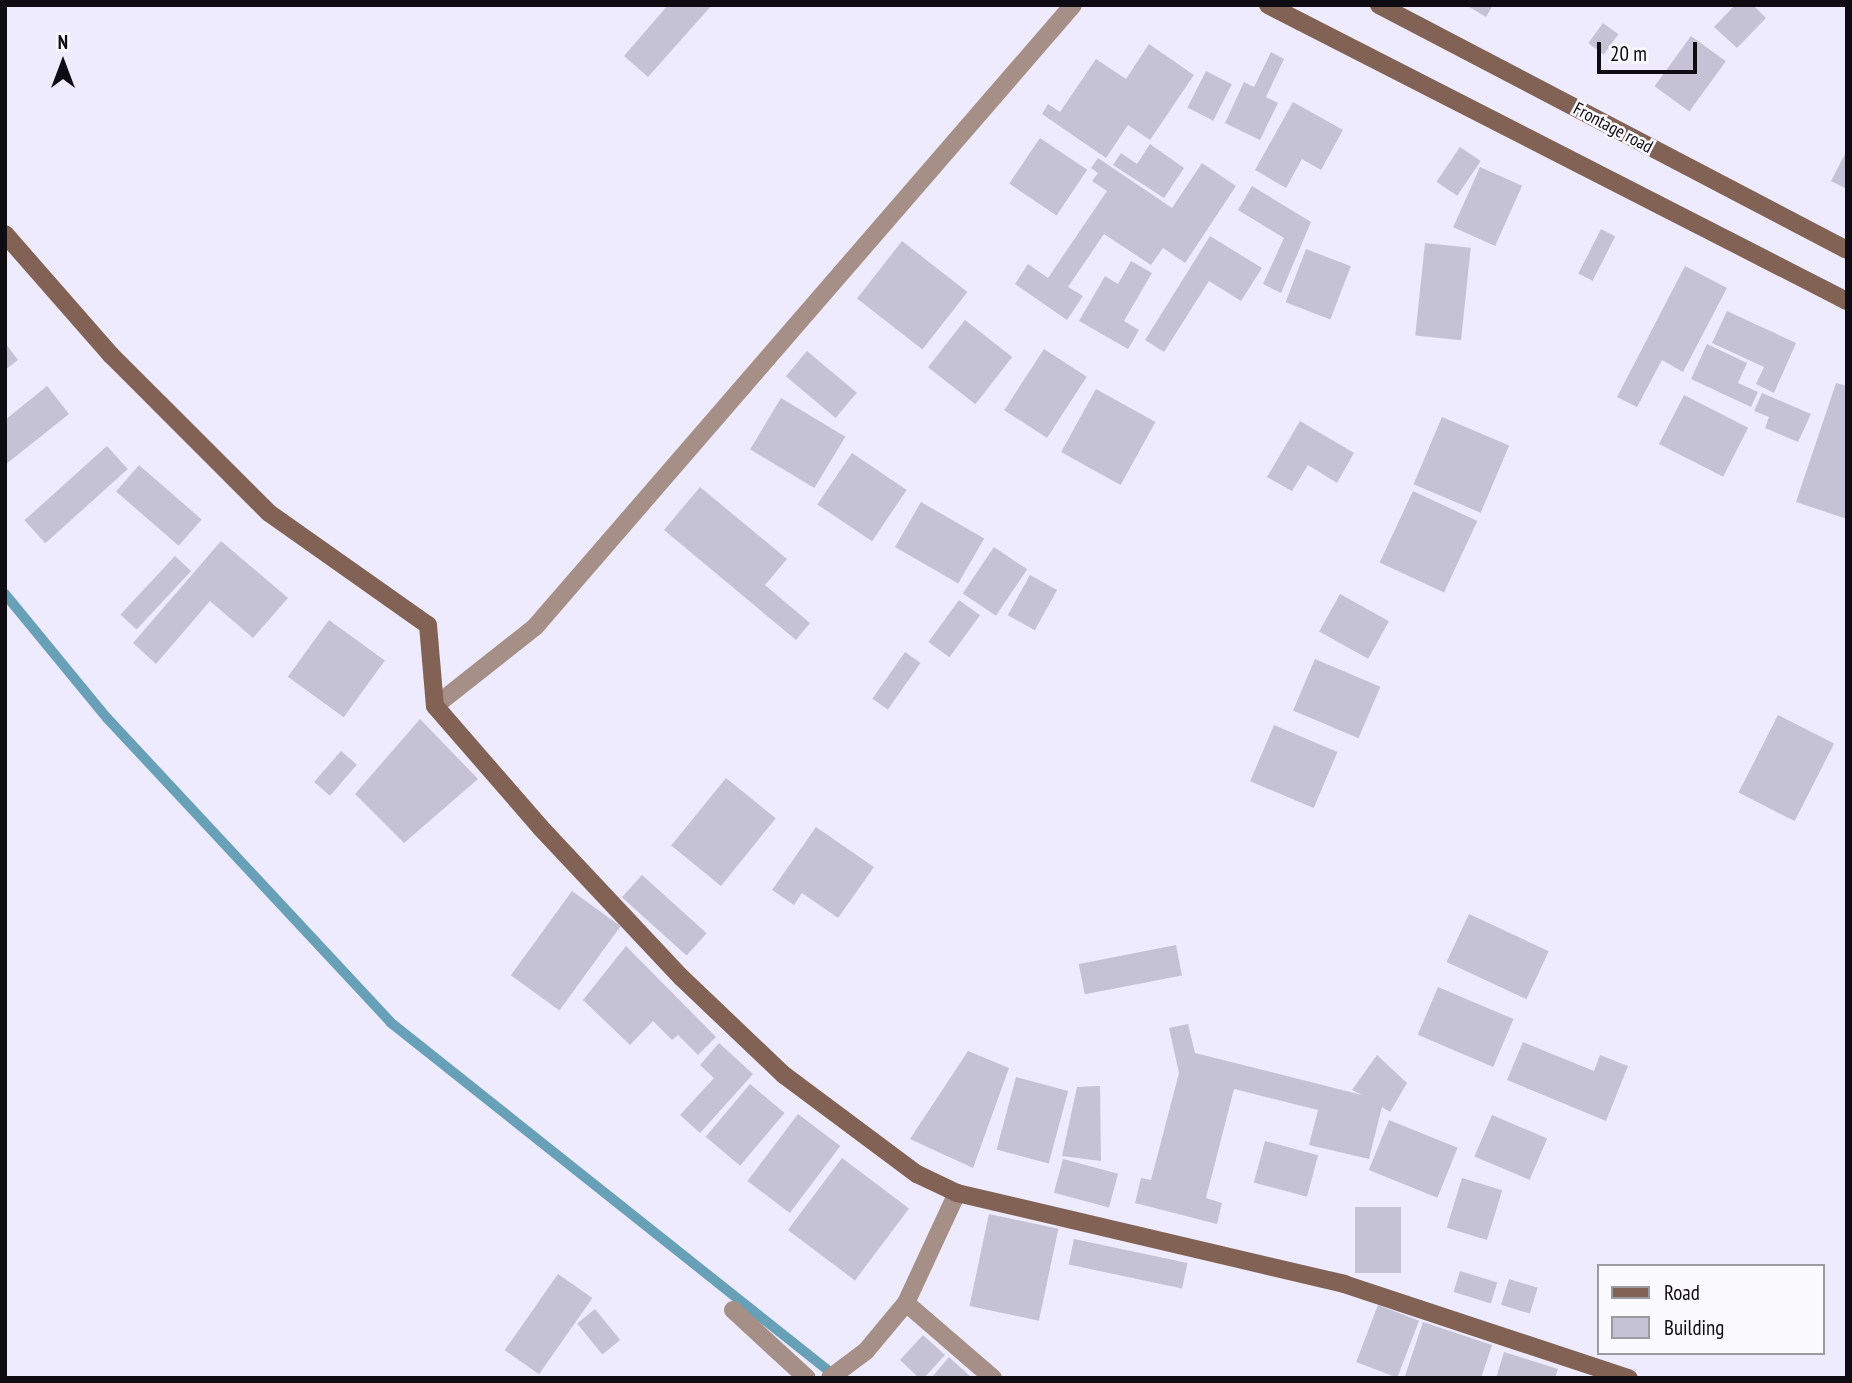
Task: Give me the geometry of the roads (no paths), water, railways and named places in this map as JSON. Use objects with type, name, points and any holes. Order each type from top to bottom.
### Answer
[{"type":"street","points":[[435,706],[535,627],[1073,5]]},
{"type":"street","points":[[1268,5],[1847,301]]},
{"type":"street","name":"Frontage road","points":[[1379,5],[1847,250]]},
{"type":"street","points":[[5,234],[111,355],[269,513],[428,625],[435,706],[540,827],[682,978],[784,1076],[917,1174],[957,1193],[1344,1284],[1629,1378]]},
{"type":"street","points":[[830,1378],[866,1351],[906,1303],[957,1193]]},
{"type":"street","points":[[906,1303],[993,1378]]},
{"type":"street","points":[[733,1310],[807,1378]]},
{"type":"waterway","points":[[5,594],[107,718],[390,1022],[835,1376]]}]
